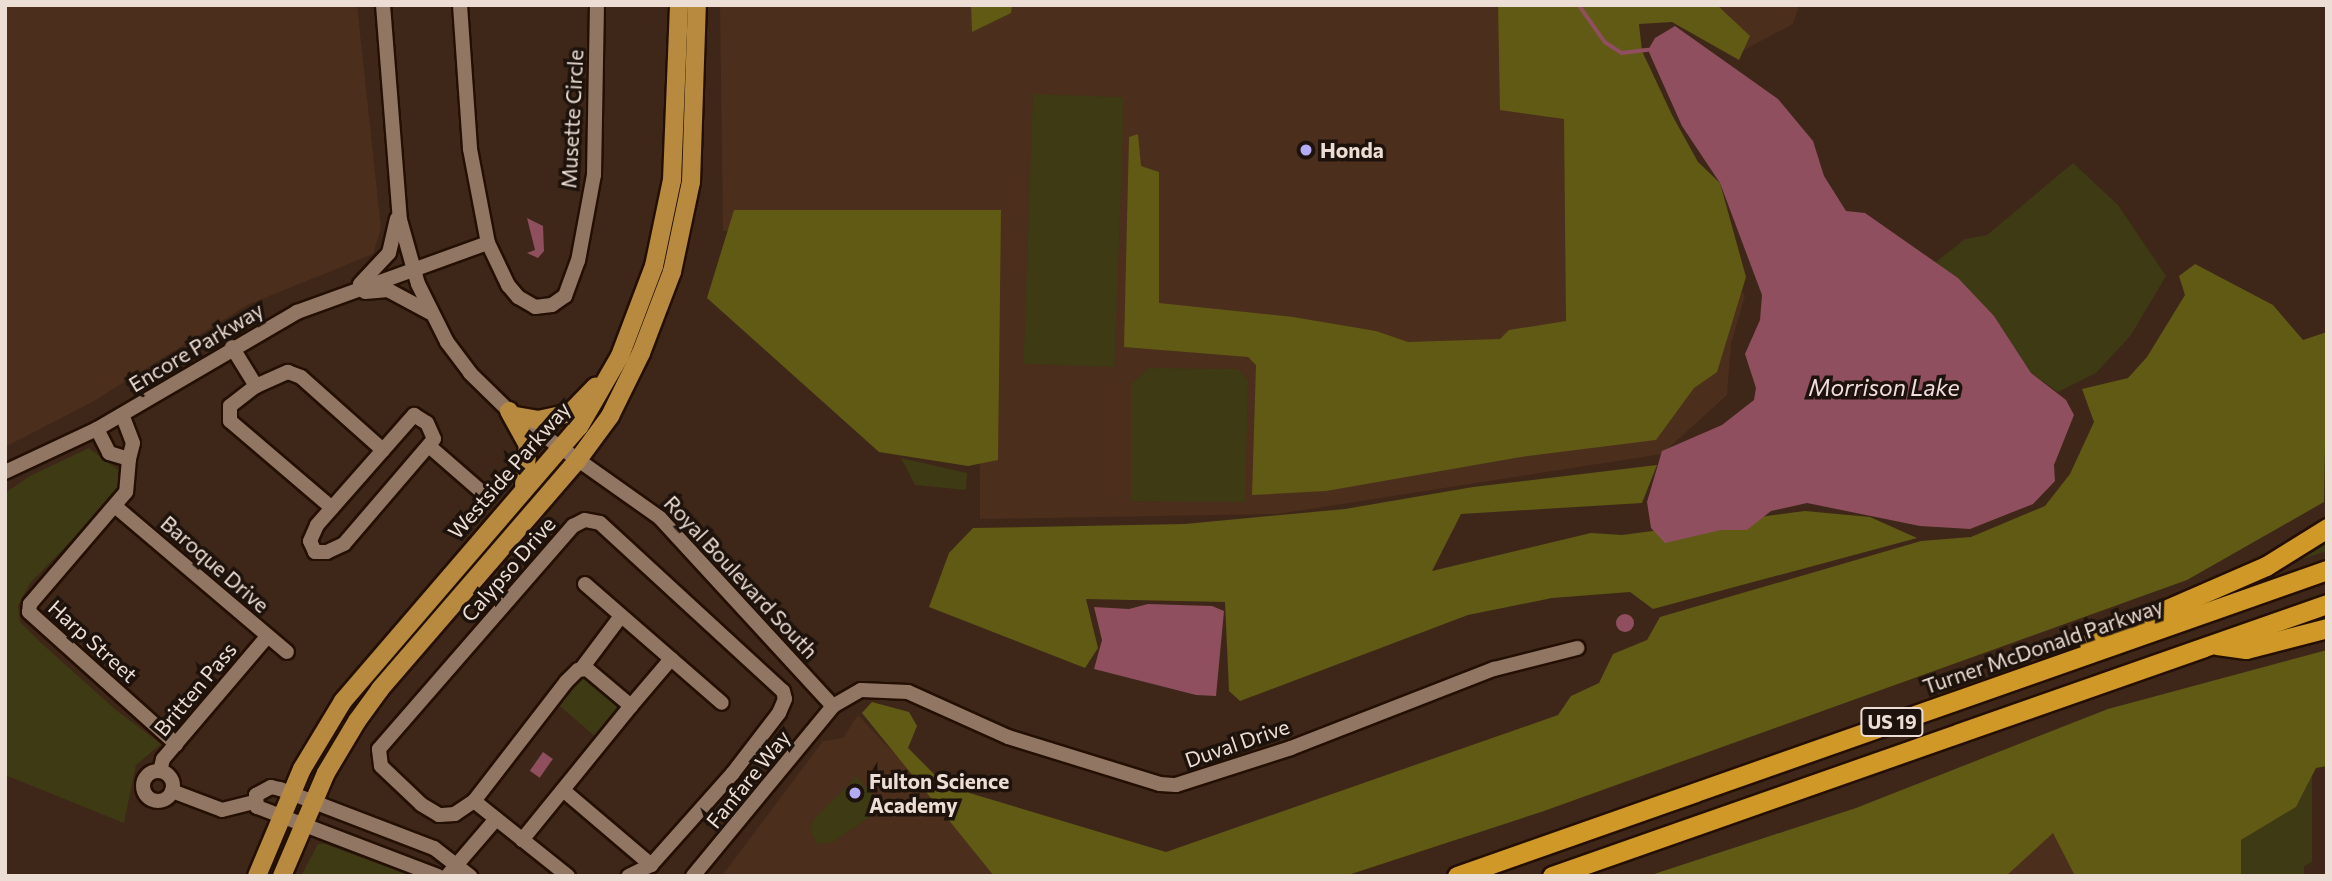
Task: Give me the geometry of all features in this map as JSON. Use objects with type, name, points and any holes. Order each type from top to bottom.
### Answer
[{"type":"highway","points":[[2038,671],[2114,630],[2266,566],[2327,528]]},
{"type":"highway","name":"Turner McDonald Parkway","points":[[1457,876],[2327,570]]},
{"type":"highway","name":"US 19","points":[[1552,876],[2327,604]]},
{"type":"highway","points":[[2213,645],[2246,649],[2327,628]]},
{"type":"main road","name":"Westside Parkway","points":[[257,876],[290,795],[353,687],[594,406],[620,356],[654,267],[672,180],[679,5]]},
{"type":"main road","name":"Westside Parkway","points":[[282,876],[312,803],[336,754],[380,689],[577,461],[626,385],[672,272],[691,182],[697,5]]},
{"type":"main road","points":[[513,413],[538,421],[570,413],[620,356]]},
{"type":"main road","points":[[513,413],[528,445],[522,490]]},
{"type":"street","name":"Royal Boulevard South","points":[[383,5],[392,152],[399,211],[413,270],[433,316],[470,373],[513,413],[660,518],[833,706]]},
{"type":"street","name":"Musette Circle","points":[[460,5],[470,149],[488,243],[517,297],[535,307],[552,305],[565,296],[578,261],[594,175],[597,5]]},
{"type":"street","points":[[353,290],[389,253],[399,211]]},
{"type":"street","name":"Encore Parkway","points":[[5,472],[97,429],[232,347],[306,309],[488,243]]},
{"type":"street","points":[[306,309],[388,290],[433,316]]},
{"type":"street","points":[[232,347],[256,386]]},
{"type":"street","points":[[332,508],[230,421],[230,406],[256,386],[288,372],[301,377],[383,450]]},
{"type":"street","name":"Harp Street","points":[[122,415],[132,443],[129,459],[130,480],[116,507],[30,604],[29,612],[176,744]]},
{"type":"street","points":[[414,415],[427,423],[434,439],[429,446],[344,544],[327,552],[316,552],[312,534],[414,415]]},
{"type":"street","points":[[97,429],[109,453],[129,459]]},
{"type":"street","points":[[429,446],[482,492]]},
{"type":"street","name":"Baroque Drive","points":[[116,507],[287,652]]},
{"type":"street","name":"Calypso Drive","points":[[474,801],[455,814],[430,811],[381,766],[379,749],[573,526],[585,520],[600,523],[783,691],[785,699],[779,713],[733,773],[651,865],[628,876]]},
{"type":"street","points":[[584,584],[722,703]]},
{"type":"street","points":[[568,876],[474,801],[621,616]]},
{"type":"street","name":"Britten Pass","points":[[173,787],[158,802],[145,795],[144,780],[160,771],[176,744],[267,636]]},
{"type":"street","name":"Duval Drive","points":[[833,706],[861,690],[908,692],[1008,737],[1160,784],[1176,785],[1291,748],[1485,672],[1577,648]]},
{"type":"street","points":[[522,840],[671,659]]},
{"type":"street","points":[[582,668],[631,706]]},
{"type":"street","name":"Fanfare Way","points":[[693,876],[833,706]]},
{"type":"street","points":[[160,771],[173,787],[205,805],[222,810],[253,802],[281,816],[438,876]]},
{"type":"street","points":[[253,802],[261,789],[271,787],[434,848],[457,862],[470,876]]},
{"type":"street","points":[[563,790],[651,865]]},
{"type":"street","points":[[447,876],[496,819]]},
{"type":"shaded area","points":[[5,5],[357,5],[381,228],[373,254],[247,305],[94,401],[5,447]]},
{"type":"shaded area","points":[[720,5],[1662,5],[1629,32],[1719,256],[1745,296],[1731,344],[1727,395],[1662,454],[1278,514],[980,519],[979,230],[723,231]]},
{"type":"shaded area","points":[[971,5],[1012,5],[1011,13],[972,32]]},
{"type":"shaded area","points":[[1498,5],[1717,5],[1750,36],[1739,60],[1672,22],[1639,24],[1642,51],[1672,115],[1698,162],[1720,183],[1746,277],[1717,372],[1694,388],[1656,440],[1521,457],[1326,491],[1252,495],[1256,365],[1248,357],[1124,347],[1129,137],[1138,134],[1141,166],[1159,172],[1159,303],[1293,317],[1376,331],[1408,342],[1500,339],[1509,330],[1566,321],[1564,119],[1500,110]]},
{"type":"shaded area","points":[[1666,5],[1799,5],[1793,24],[1738,53]]},
{"type":"shaded area","points":[[1033,94],[1124,97],[1115,367],[1024,364]]},
{"type":"shaded area","points":[[2073,163],[2118,205],[2166,276],[2131,335],[2096,373],[2058,392],[2031,373],[1994,316],[1936,262],[1965,239],[1987,235]]},
{"type":"shaded area","points":[[734,210],[1001,210],[998,460],[968,466],[879,452],[707,298]]},
{"type":"shaded area","points":[[2195,264],[2273,305],[2303,340],[2327,332],[2324,502],[2187,580],[1544,811],[1345,876],[994,876],[862,713],[872,702],[909,712],[917,726],[908,748],[946,786],[1166,852],[1558,715],[1571,696],[1599,683],[1613,654],[1647,640],[1660,617],[1921,541],[1971,537],[2045,506],[2070,474],[2094,422],[2082,389],[2128,378],[2147,357],[2185,295],[2179,276]]},
{"type":"shaded area","points":[[1149,368],[1238,369],[1248,380],[1245,502],[1131,501],[1131,384]]},
{"type":"shaded area","points":[[89,448],[122,473],[116,495],[30,583],[18,606],[20,622],[40,642],[116,710],[161,744],[136,765],[124,823],[5,775],[5,493],[30,476]]},
{"type":"shaded area","points":[[901,458],[967,473],[966,490],[915,485]]},
{"type":"shaded area","points":[[1657,465],[1642,503],[1461,514],[1432,571],[1591,533],[1622,535],[1805,511],[1870,517],[1917,538],[1653,609],[1630,592],[1552,598],[1468,615],[1240,701],[1229,691],[1225,602],[1086,599],[1098,648],[1085,668],[929,607],[949,553],[973,528],[1185,524],[1345,509],[1473,487]]},
{"type":"shaded area","points":[[2327,535],[2327,551],[2288,564],[2287,560]]},
{"type":"shaded area","points":[[2327,650],[2327,766],[2316,768],[2296,807],[2241,840],[2241,876],[2075,876],[2053,833],[2006,876],[1648,876],[1856,808],[2108,709]]},
{"type":"shaded area","points":[[583,673],[622,707],[596,737],[557,703]]},
{"type":"shaded area","name":"Fulton Science Academy","points":[[858,715],[925,786],[994,876],[722,876],[823,741],[843,738]]},
{"type":"shaded area","points":[[857,776],[883,808],[833,842],[817,844],[810,829],[815,818]]},
{"type":"shaded area","points":[[2312,776],[2312,862],[2304,866],[2304,876],[2241,876],[2241,840],[2296,807]]},
{"type":"shaded area","points":[[2057,817],[2086,876],[1990,876]]},
{"type":"shaded area","points":[[318,844],[325,844],[411,876],[301,876]]},
{"type":"water","name":"Morrison Lake","points":[[1675,26],[1778,99],[1813,141],[1824,176],[1846,211],[1865,213],[1958,278],[1994,316],[2031,373],[2066,400],[2074,415],[2054,465],[2055,481],[2033,504],[1970,529],[1920,526],[1807,503],[1771,511],[1747,530],[1721,530],[1665,543],[1651,528],[1647,502],[1662,451],[1722,425],[1754,400],[1756,388],[1745,354],[1760,320],[1762,295],[1720,183],[1682,126],[1648,50],[1655,38]]},
{"type":"water","points":[[527,218],[543,226],[544,251],[538,258],[527,253],[535,250]]},
{"type":"water","points":[[1148,604],[1212,606],[1224,611],[1216,696],[1196,695],[1094,669],[1102,640],[1094,607],[1129,609]]},
{"type":"water","points":[[1625,614],[1631,617],[1634,623],[1631,629],[1625,632],[1619,629],[1616,623],[1619,617]]},
{"type":"water","points":[[543,752],[553,759],[540,778],[530,771]]},
{"type":"waterway","points":[[1579,5],[1605,42],[1622,53],[1648,50]]},
{"type":"place","name":"Honda","points":[[1306,150]]},
{"type":"place","name":"Fulton Science Academy","points":[[855,793]]}]
